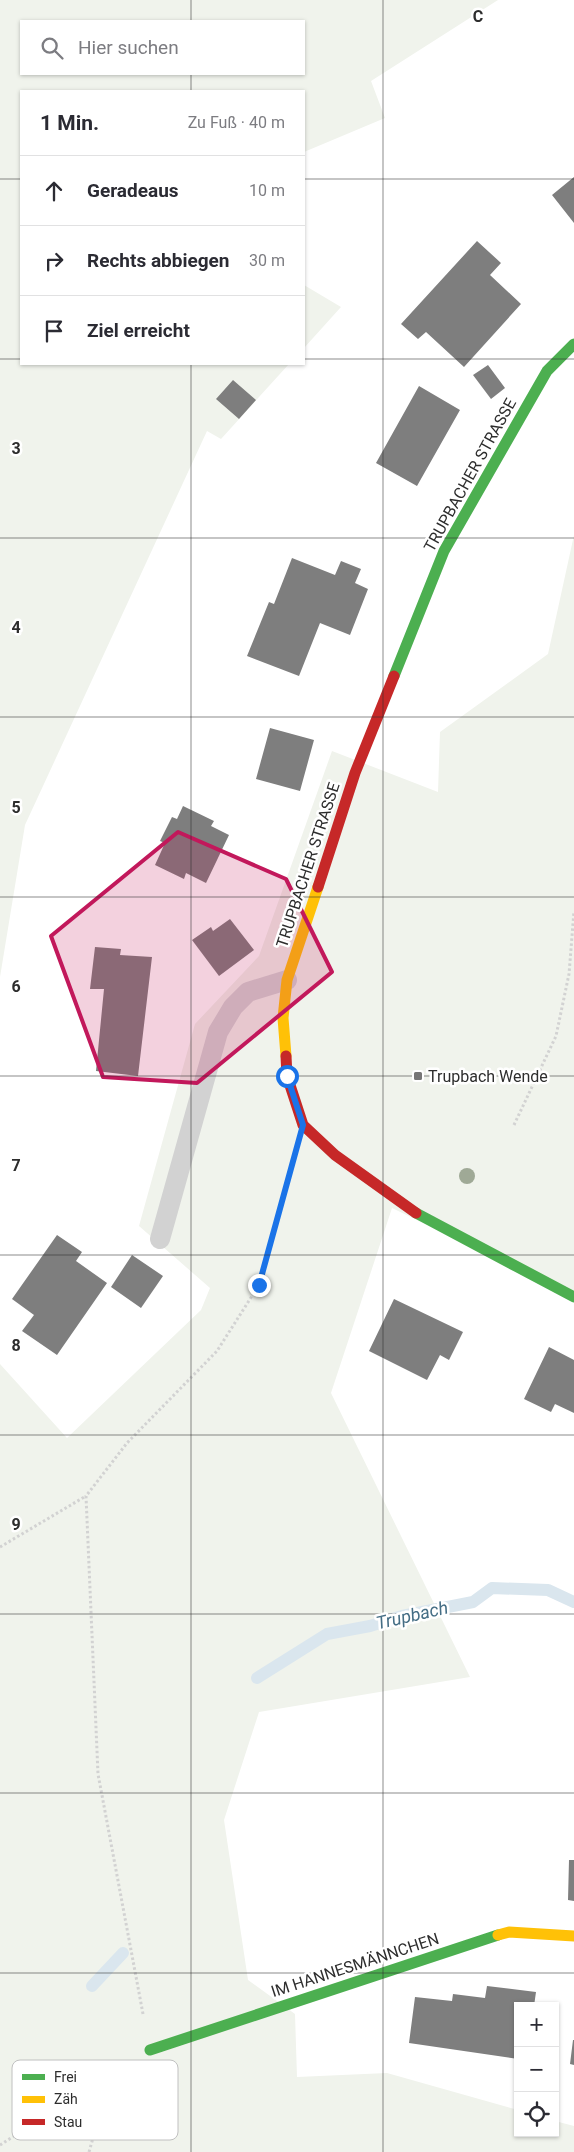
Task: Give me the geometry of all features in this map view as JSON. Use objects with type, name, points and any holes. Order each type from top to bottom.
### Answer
[{"type":"street","name":"TRUPBACHER STRASSE","points":[[574,344],[547,371],[444,551],[355,773],[287,980],[283,1018],[287,1076],[303,1125],[335,1155],[412,1211],[574,1297]]},
{"type":"street","name":"IM HANNESMÄNNCHEN","points":[[150,2050],[508,1932],[574,1936]]},
{"type":"lane","points":[[160,1240],[218,1032],[233,1007],[248,992],[287,980]]},
{"type":"path","points":[[514,1125],[556,1036],[569,974],[574,911]]},
{"type":"path","points":[[0,1547],[86,1496],[127,1443],[217,1351],[259,1285],[303,1125]]},
{"type":"path","points":[[86,1496],[98,1774],[150,2050],[134,2060]]},
{"type":"path","points":[[0,2145],[12,2137]]},
{"type":"highlighted area","points":[[178,832],[286,879],[332,972],[197,1083],[103,1077],[51,936]]},
{"type":"shaded area","points":[[0,0],[498,0],[371,81],[385,118],[305,152],[305,90],[20,90],[20,365],[288,365],[221,439],[207,431],[25,825],[0,977]]},
{"type":"shaded area","points":[[305,286],[341,307],[305,347]]},
{"type":"shaded area","points":[[574,535],[574,1296],[392,1208],[331,1393],[470,1677],[259,1712],[224,1820],[248,1980],[295,2014],[297,2077],[387,2073],[514,2109],[514,2137],[559,2137],[559,2122],[574,2126],[574,2152],[0,2152],[0,1364],[67,1438],[201,1310],[210,1288],[139,1226],[195,1024],[259,956],[332,751],[438,792],[440,732],[548,654]]},
{"type":"building","points":[[574,177],[574,223],[552,195]]},
{"type":"building","points":[[477,241],[501,263],[490,275],[521,304],[464,367],[426,332],[418,339],[401,324]]},
{"type":"building","points":[[488,365],[505,388],[491,399],[473,375]]},
{"type":"building","points":[[233,380],[256,400],[239,419],[216,399]]},
{"type":"building","points":[[419,386],[460,410],[417,486],[376,463]]},
{"type":"building","points":[[292,558],[335,575],[341,561],[361,569],[355,583],[368,589],[350,635],[320,623],[299,676],[247,656],[269,602],[274,604]]},
{"type":"building","points":[[270,728],[314,740],[300,791],[256,779]]},
{"type":"building","points":[[183,806],[214,821],[211,826],[229,835],[206,883],[186,873],[184,879],[155,865],[165,843],[160,841],[172,817],[177,819]]},
{"type":"building","points":[[230,919],[254,950],[219,976],[192,940],[211,927],[213,931]]},
{"type":"building","points":[[95,947],[121,949],[120,955],[152,957],[138,1076],[96,1071],[104,989],[90,989]]},
{"type":"building","points":[[57,1235],[82,1252],[76,1261],[107,1283],[57,1355],[22,1331],[34,1315],[12,1299]]},
{"type":"building","points":[[132,1255],[163,1276],[141,1308],[111,1287]]},
{"type":"building","points":[[394,1299],[463,1332],[449,1360],[440,1355],[427,1380],[369,1351]]},
{"type":"building","points":[[549,1347],[574,1360],[574,1413],[555,1404],[551,1412],[524,1399]]},
{"type":"building","points":[[569,1860],[574,1860],[574,1901],[568,1900]]},
{"type":"building","points":[[487,1986],[536,1992],[535,2002],[514,2002],[514,2058],[409,2043],[415,1997],[452,2001],[453,1994],[485,1998]]},
{"type":"building","points":[[574,2040],[574,2065],[570,2064]]},
{"type":"waterway","name":"Trupbach","points":[[257,1678],[327,1634],[370,1626],[402,1616],[473,1602],[492,1588],[548,1590],[574,1602]]},
{"type":"waterway","points":[[92,1986],[123,1953]]},
{"type":"traffic: fast","points":[[394,676],[444,551],[547,371],[574,344]]},
{"type":"traffic: fast","points":[[416,1213],[574,1297]]},
{"type":"traffic: fast","points":[[150,2050],[498,1935]]},
{"type":"traffic: slow","points":[[286,1056],[283,1018],[287,980],[318,887]]},
{"type":"traffic: slow","points":[[498,1935],[509,1932],[574,1936]]},
{"type":"traffic: jam","points":[[318,887],[355,773],[394,676]]},
{"type":"traffic: jam","points":[[286,1056],[287,1076],[303,1125],[335,1155],[416,1213]]},
{"type":"place","name":"Trupbach Wende","points":[[418,1076]]},
{"type":"route","points":[[259,1285],[303,1125],[287,1076]]}]
